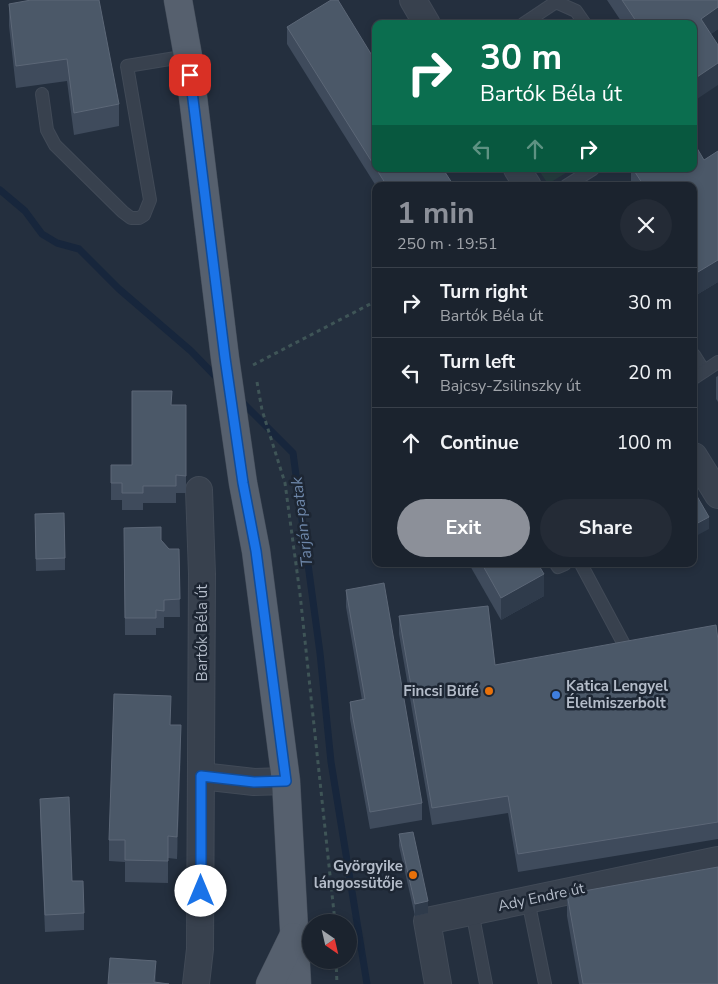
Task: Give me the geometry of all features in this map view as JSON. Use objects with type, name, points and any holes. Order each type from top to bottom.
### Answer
[{"type":"main road","points":[[178,0],[188,56],[225,358],[256,551],[286,781],[297,984]]},
{"type":"main road","points":[[270,984],[294,935]]},
{"type":"street","points":[[413,0],[426,20]]},
{"type":"street","points":[[697,461],[718,495]]},
{"type":"street","name":"Bartók Béla út","points":[[196,984],[200,949],[202,574],[200,490]]},
{"type":"street","points":[[201,776],[254,782],[286,781]]},
{"type":"street","name":"Ady Endre út","points":[[438,984],[426,921],[718,860]]},
{"type":"lane","points":[[528,20],[556,2],[576,11],[582,20]]},
{"type":"lane","points":[[42,94],[47,130],[55,145],[123,212],[131,218],[139,218],[144,214],[150,200],[127,66],[188,56]]},
{"type":"lane","points":[[572,182],[588,172]]},
{"type":"lane","points":[[699,375],[718,362]]},
{"type":"lane","points":[[583,567],[627,650],[645,647]]},
{"type":"lane","points":[[528,900],[544,984]]},
{"type":"lane","points":[[472,911],[486,984]]},
{"type":"path","points":[[253,365],[372,303]]},
{"type":"path","points":[[262,410],[283,472],[301,604],[333,914]]},
{"type":"path","points":[[336,969],[337,984]]},
{"type":"green space","points":[[540,172],[567,172],[551,182],[547,182]]},
{"type":"building","points":[[31,0],[99,0],[119,104],[74,113],[67,59],[16,66],[9,4]]},
{"type":"building","points":[[331,0],[338,0],[372,55],[372,163],[287,27]]},
{"type":"building","points":[[622,0],[718,0],[718,7],[701,19],[718,45],[718,63],[697,77],[697,20],[635,20]]},
{"type":"building","points":[[697,148],[704,160],[718,151],[718,260],[698,272],[697,270],[697,182],[641,182],[635,172],[697,172]]},
{"type":"building","points":[[378,172],[445,172],[451,182],[384,182]]},
{"type":"building","points":[[132,391],[172,391],[171,405],[186,405],[186,476],[176,475],[176,486],[143,486],[143,493],[122,493],[122,483],[111,483],[111,465],[132,465]]},
{"type":"building","points":[[697,496],[709,517],[697,523]]},
{"type":"building","points":[[64,513],[65,558],[36,559],[35,514]]},
{"type":"building","points":[[161,527],[161,540],[169,549],[179,549],[180,599],[164,600],[164,611],[156,610],[156,618],[125,618],[124,528]]},
{"type":"building","points":[[484,567],[540,567],[544,574],[501,598]]},
{"type":"building","points":[[384,583],[422,803],[370,812],[350,702],[365,699],[346,590]]},
{"type":"building","points":[[488,606],[495,665],[716,625],[718,640],[718,822],[518,854],[508,796],[432,808],[399,616]]},
{"type":"building","points":[[114,694],[171,696],[170,725],[181,725],[177,837],[168,836],[168,861],[125,860],[125,840],[109,840]]},
{"type":"building","points":[[69,797],[72,881],[83,881],[84,913],[45,915],[40,799]]},
{"type":"building","points":[[413,832],[428,901],[415,904],[399,834]]},
{"type":"building","points":[[718,867],[718,984],[583,984],[567,894]]},
{"type":"building","points":[[110,958],[156,961],[154,982],[169,984],[108,984]]},
{"type":"waterway","name":"Tarján-patak","points":[[0,190],[25,211],[42,234],[57,243],[79,249],[119,289],[191,351],[219,380]]},
{"type":"waterway","name":"Tarján-patak","points":[[240,400],[293,453],[320,653],[331,762],[367,984]]},
{"type":"place","name":"Fincsi Büfé","points":[[489,691]]},
{"type":"place","name":"Katica Lengyel Élelmiszerbolt","points":[[556,695]]},
{"type":"place","name":"Györgyike lángossütője","points":[[413,875]]},
{"type":"route","points":[[190,75],[225,358],[243,483],[256,551],[286,781],[254,782],[201,776],[201,891]]}]
